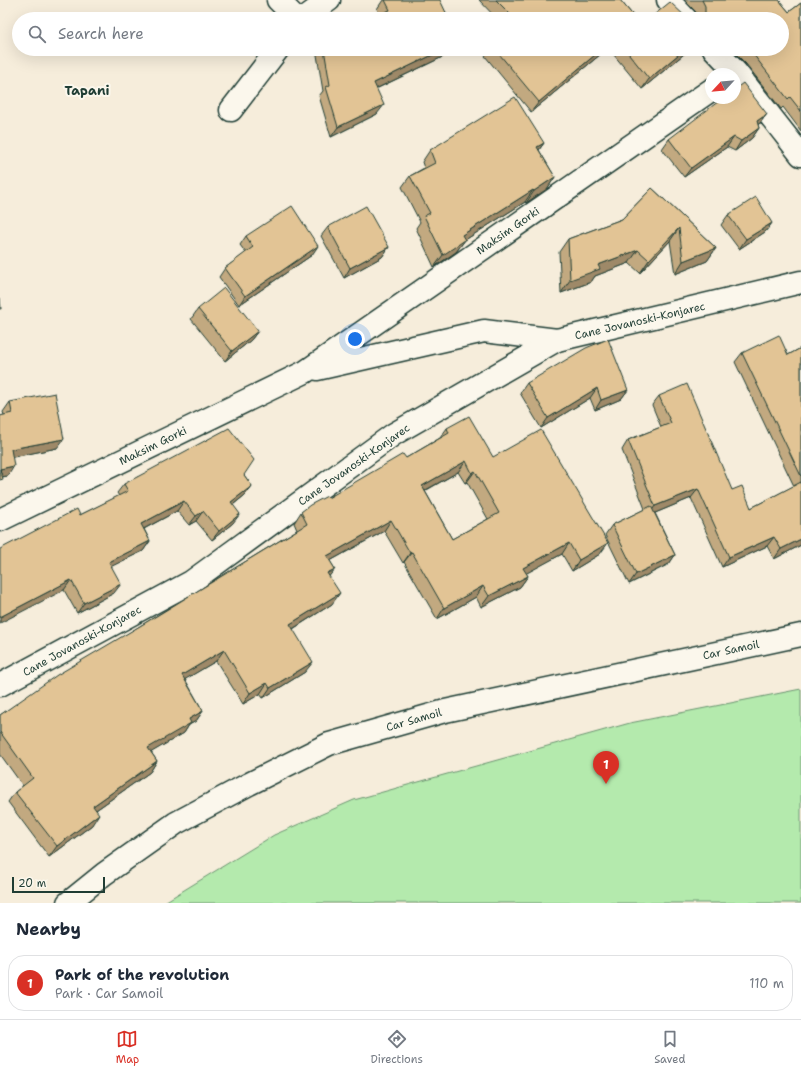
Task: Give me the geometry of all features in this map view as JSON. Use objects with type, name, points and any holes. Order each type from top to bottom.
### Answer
[{"type":"street","points":[[278,0],[289,12]]},
{"type":"street","points":[[313,12],[329,0]]},
{"type":"street","points":[[668,0],[679,12]]},
{"type":"street","points":[[230,110],[272,56]]},
{"type":"street","points":[[720,56],[731,68]]},
{"type":"street","points":[[741,80],[801,155]]},
{"type":"street","name":"Maksim Gorki","points":[[0,520],[305,372],[705,94]]},
{"type":"street","name":"Cane Jovanoski-Konjarec","points":[[0,685],[191,582],[394,434],[557,340],[801,282]]},
{"type":"street","name":"Maksim Gorki","points":[[305,372],[484,331],[557,340]]},
{"type":"street","name":"Car Samoil","points":[[68,903],[104,874],[176,823],[329,744],[445,711],[801,635]]},
{"type":"green space","points":[[801,689],[801,903],[163,903],[274,835],[354,800],[630,723]]},
{"type":"building","points":[[385,0],[440,0],[446,12],[385,12],[390,10]]},
{"type":"building","points":[[496,0],[620,0],[630,12],[508,12]]},
{"type":"building","points":[[702,0],[779,0],[789,12],[705,12],[705,6]]},
{"type":"building","points":[[670,2],[681,12],[658,12]]},
{"type":"building","points":[[801,3],[801,111],[790,97],[788,99],[755,56],[789,56],[789,12]]},
{"type":"building","points":[[325,56],[430,56],[374,83],[384,105],[338,127],[326,87],[330,85]]},
{"type":"building","points":[[501,56],[594,56],[539,102]]},
{"type":"building","points":[[631,56],[677,56],[649,79]]},
{"type":"building","points":[[743,83],[767,114],[757,121],[759,128],[741,141],[734,137],[691,168],[669,139],[715,104],[741,104],[741,84]]},
{"type":"building","points":[[515,97],[544,143],[537,147],[555,177],[462,235],[465,240],[443,255],[424,216],[430,213],[410,176],[435,163],[430,150]]},
{"type":"building","points":[[652,188],[716,248],[683,261],[679,228],[649,260],[638,250],[598,265],[600,269],[570,280],[568,239],[622,219]]},
{"type":"building","points":[[756,197],[772,223],[746,239],[728,215]]},
{"type":"building","points":[[292,206],[318,246],[245,296],[225,268],[253,247],[246,236]]},
{"type":"building","points":[[366,206],[389,247],[350,268],[328,227]]},
{"type":"building","points":[[224,288],[258,331],[232,351],[198,309]]},
{"type":"building","points":[[779,335],[788,355],[801,348],[801,476],[742,353]]},
{"type":"building","points":[[608,339],[628,390],[601,400],[597,388],[548,418],[527,383],[586,348]]},
{"type":"building","points":[[687,384],[732,490],[742,486],[751,508],[801,482],[801,539],[781,549],[774,537],[729,557],[698,489],[655,506],[628,440],[671,423],[659,396]]},
{"type":"building","points":[[55,393],[64,439],[11,449],[14,466],[0,469],[0,416],[12,413],[10,402]]},
{"type":"building","points":[[469,416],[493,457],[541,430],[608,543],[579,560],[569,543],[523,568],[528,576],[489,596],[483,586],[444,608],[412,552],[410,553],[391,520],[327,556],[335,569],[327,573],[340,593],[290,624],[313,662],[270,688],[267,683],[250,693],[224,650],[182,675],[203,711],[189,719],[191,723],[148,748],[157,761],[93,806],[99,814],[57,846],[15,792],[33,778],[0,732],[0,715],[57,675],[307,524],[301,512],[310,505],[327,496],[328,498],[403,454],[406,458],[449,433],[447,428]],"holes":[[[466,461],[472,473],[475,471],[499,513],[452,539],[422,486]]]},
{"type":"building","points":[[229,428],[254,460],[244,475],[252,486],[231,502],[240,514],[219,531],[203,511],[196,516],[184,501],[141,524],[150,541],[109,562],[121,584],[84,603],[71,580],[0,617],[0,549],[77,509],[80,515],[128,491],[124,484]]},
{"type":"building","points":[[0,469],[3,479],[0,480]]},
{"type":"building","points":[[651,506],[675,555],[636,574],[612,525]]},
{"type":"place","name":"Park of the revolution","points":[[606,784]]},
{"type":"district","name":"Tapani","points":[[87,90]]}]
